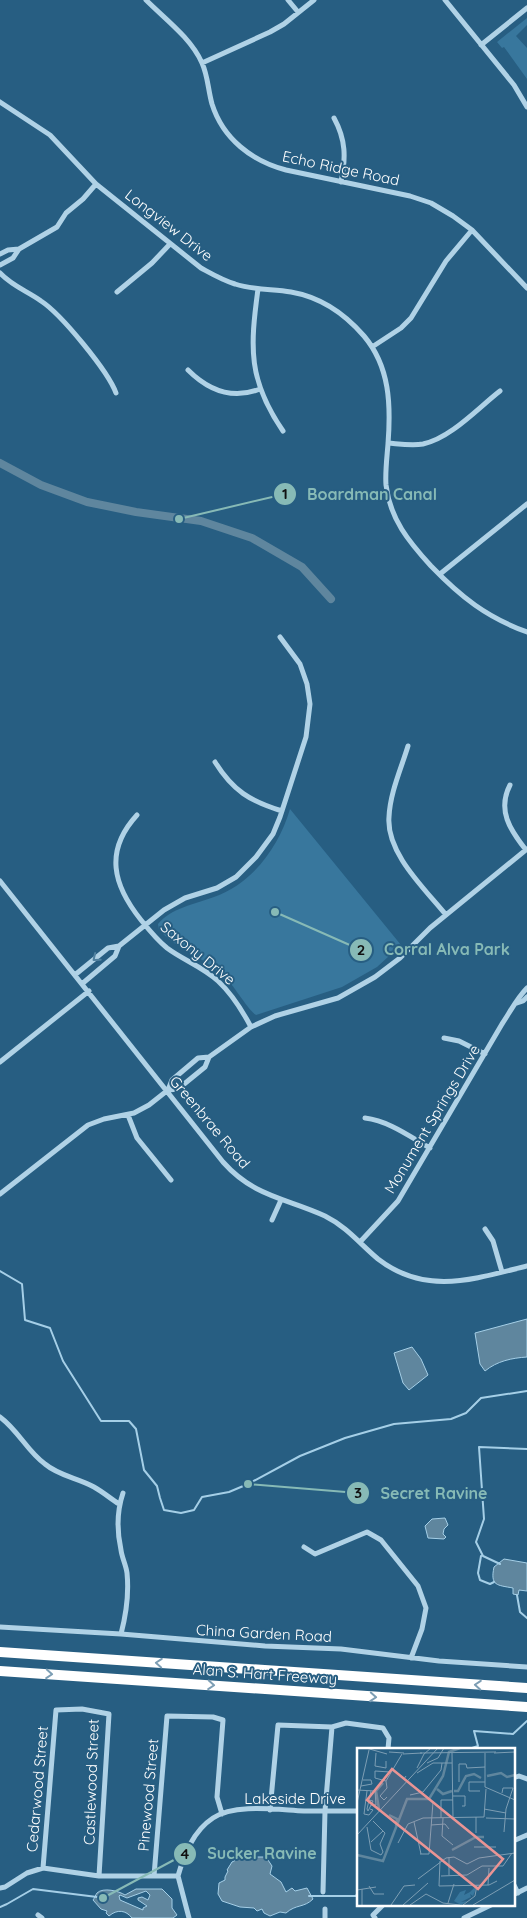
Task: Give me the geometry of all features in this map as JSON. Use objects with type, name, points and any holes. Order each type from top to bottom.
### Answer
[{"type":"highway","name":"Alan S. Hart Freeway","points":[[0,1652],[527,1688]]},
{"type":"highway","name":"Alan S. Hart Freeway","points":[[0,1671],[527,1707]]},
{"type":"street","name":"Echo Ridge Road","points":[[146,0],[189,43],[202,63],[215,111],[226,130],[250,156],[273,167],[420,199],[453,216],[472,230],[527,288]]},
{"type":"street","points":[[288,0],[298,12]]},
{"type":"street","points":[[202,63],[270,32],[314,0]]},
{"type":"street","points":[[445,0],[514,85],[527,107]]},
{"type":"street","points":[[482,44],[527,8]]},
{"type":"street","name":"Longview Drive","points":[[0,102],[50,135],[96,184],[200,268],[236,285],[295,293],[323,302],[345,318],[365,337],[382,367],[388,391],[390,416],[386,485],[394,518],[406,538],[459,593],[481,610],[502,622],[527,632]]},
{"type":"street","points":[[334,118],[342,134],[345,148],[345,162],[341,182]]},
{"type":"street","points":[[0,265],[9,260],[20,249],[57,227],[66,213],[83,199],[96,184]]},
{"type":"street","points":[[372,347],[411,318],[446,261],[472,230]]},
{"type":"street","points":[[117,292],[152,264],[170,244]]},
{"type":"street","points":[[9,260],[2,253],[8,250],[20,249]]},
{"type":"street","points":[[0,272],[16,287],[41,300],[57,314],[106,374],[116,393]]},
{"type":"street","points":[[258,289],[252,354],[260,389],[283,431]]},
{"type":"street","points":[[188,370],[202,382],[218,391],[239,394],[260,389]]},
{"type":"street","points":[[388,443],[411,445],[436,440],[448,433],[500,391]]},
{"type":"street","points":[[440,574],[527,504]]},
{"type":"street","points":[[76,974],[108,948],[119,946],[174,904],[217,888],[236,877],[266,845],[277,825],[306,737],[310,704],[307,684],[300,664],[280,637]]},
{"type":"street","points":[[408,746],[390,808],[388,824],[391,840],[398,855],[446,915]]},
{"type":"street","points":[[216,762],[229,782],[244,795],[256,802],[282,811]]},
{"type":"street","points":[[0,1194],[84,1127],[98,1120],[128,1115],[149,1105],[168,1090],[172,1080],[198,1058],[209,1056],[251,1027],[275,1016],[326,1002],[357,988],[389,967],[446,915],[527,850],[513,833],[506,817],[505,797],[510,785]]},
{"type":"street","name":"Saxony Drive","points":[[137,815],[123,834],[119,844],[116,866],[121,891],[145,925],[164,946],[217,980],[236,1002],[251,1027]]},
{"type":"street","name":"Greenbrae Road","points":[[0,881],[232,1172],[254,1188],[333,1220],[388,1265],[403,1274],[421,1279],[454,1282],[527,1266]]},
{"type":"street","points":[[83,983],[115,956],[119,946]]},
{"type":"street","name":"Monument Springs Drive","points":[[360,1242],[398,1201],[517,1003],[518,997],[527,988]]},
{"type":"street","points":[[0,1062],[89,991]]},
{"type":"street","name":"Monument Springs Drive","points":[[517,1003],[527,997]]},
{"type":"street","points":[[444,1038],[459,1041],[485,1054]]},
{"type":"street","points":[[168,1090],[178,1089],[206,1067],[209,1056]]},
{"type":"street","points":[[128,1115],[137,1138],[171,1180]]},
{"type":"street","points":[[365,1118],[374,1119],[391,1126],[430,1148]]},
{"type":"street","points":[[272,1220],[281,1200]]},
{"type":"street","points":[[485,1229],[493,1241],[502,1272]]},
{"type":"street","points":[[0,1417],[12,1427],[45,1464],[58,1472],[93,1487],[119,1504]]},
{"type":"street","points":[[121,1634],[128,1589],[127,1571],[120,1543],[119,1504],[123,1493]]},
{"type":"street","points":[[304,1547],[315,1554],[367,1532],[381,1540],[418,1586],[426,1608],[422,1629],[411,1658]]},
{"type":"street","name":"China Garden Road","points":[[0,1627],[341,1650],[411,1658],[527,1667]]},
{"type":"street","name":"Cedarwood Street","points":[[43,1868],[56,1710],[82,1709]]},
{"type":"street","name":"Castlewood Street","points":[[82,1709],[109,1714],[99,1876]]},
{"type":"street","name":"Pinewood Street","points":[[154,1876],[167,1716],[213,1717],[223,1720],[217,1797],[222,1814]]},
{"type":"street","points":[[270,1810],[278,1725],[332,1727],[346,1723],[383,1728],[390,1738],[388,1748]]},
{"type":"street","points":[[323,1892],[325,1812],[332,1727]]},
{"type":"street","points":[[514,1778],[519,1776],[527,1779]]},
{"type":"street","name":"Lakeside Drive","points":[[178,1876],[184,1855],[196,1835],[213,1818],[222,1814],[233,1811],[270,1810],[357,1811]]},
{"type":"street","points":[[514,1841],[527,1835]]},
{"type":"street","points":[[0,1888],[27,1872],[43,1868],[99,1876],[178,1876],[186,1917]]},
{"type":"street","points":[[515,1894],[527,1888]]},
{"type":"street","points":[[375,1918],[373,1914],[382,1906]]},
{"type":"street","points":[[464,1918],[489,1906]]},
{"type":"street","points":[[325,1909],[325,1918]]},
{"type":"shaded area","points":[[527,18],[527,25],[516,36],[527,48],[527,79],[504,47],[502,48],[497,42]]},
{"type":"shaded area","points":[[290,809],[401,945],[377,967],[342,987],[256,1015],[249,1009],[226,978],[210,965],[167,937],[159,930],[158,924],[176,910],[228,891],[252,873],[279,837]]},
{"type":"shaded area","points":[[527,1319],[527,1357],[505,1361],[485,1371],[480,1364],[475,1333]]},
{"type":"shaded area","points":[[412,1347],[421,1359],[428,1375],[409,1390],[403,1383],[394,1353]]},
{"type":"shaded area","points":[[445,1518],[448,1525],[444,1529],[443,1534],[446,1537],[444,1539],[428,1538],[425,1526],[432,1519]]},
{"type":"shaded area","points":[[504,1559],[527,1563],[527,1591],[519,1590],[518,1595],[513,1594],[513,1588],[496,1584],[493,1578],[494,1567]]},
{"type":"shaded area","points":[[242,1857],[266,1857],[272,1866],[270,1874],[281,1882],[286,1892],[292,1888],[295,1891],[307,1888],[313,1899],[286,1913],[280,1912],[270,1916],[264,1913],[262,1909],[257,1911],[254,1908],[240,1907],[222,1901],[218,1894],[219,1883],[225,1880],[227,1870],[232,1862]]},
{"type":"shaded area","points":[[136,1889],[162,1889],[172,1899],[172,1908],[177,1915],[173,1918],[132,1918],[127,1913],[121,1911],[109,1916],[106,1913],[107,1911],[101,1909],[93,1900],[97,1893],[103,1890],[115,1891],[125,1895]],"holes":[[[146,1891],[150,1895],[148,1900],[142,1897],[138,1898],[147,1906],[143,1910],[120,1900],[119,1896],[127,1898]]]},
{"type":"waterway","points":[[0,463],[41,485],[87,502],[136,512],[201,521],[252,538],[302,567],[331,599]]},
{"type":"waterway","points":[[0,1271],[22,1284],[25,1320],[50,1328],[63,1361],[101,1421],[129,1421],[136,1429],[144,1470],[157,1486],[164,1510],[181,1513],[194,1510],[202,1497],[229,1492],[300,1456],[345,1438],[394,1424],[451,1419],[466,1413],[481,1398],[527,1391]]},
{"type":"waterway","points":[[500,1564],[483,1556],[476,1542],[484,1519],[479,1447],[527,1449]]},
{"type":"waterway","points":[[481,1556],[478,1573],[480,1580],[490,1584],[494,1582]]},
{"type":"waterway","points":[[517,1595],[520,1612],[527,1618]]},
{"type":"waterway","points":[[472,1748],[478,1746],[474,1731],[513,1734],[527,1721]]},
{"type":"waterway","points":[[0,1907],[33,1889],[97,1897]]},
{"type":"waterway","points":[[309,1896],[356,1896],[357,1894]]},
{"type":"place","name":"Boardman Canal","points":[[179,519]]},
{"type":"place","name":"Corral Alva Park","points":[[275,912]]},
{"type":"place","name":"Secret Ravine","points":[[248,1484]]},
{"type":"place","name":"Sucker Ravine","points":[[103,1898]]}]
